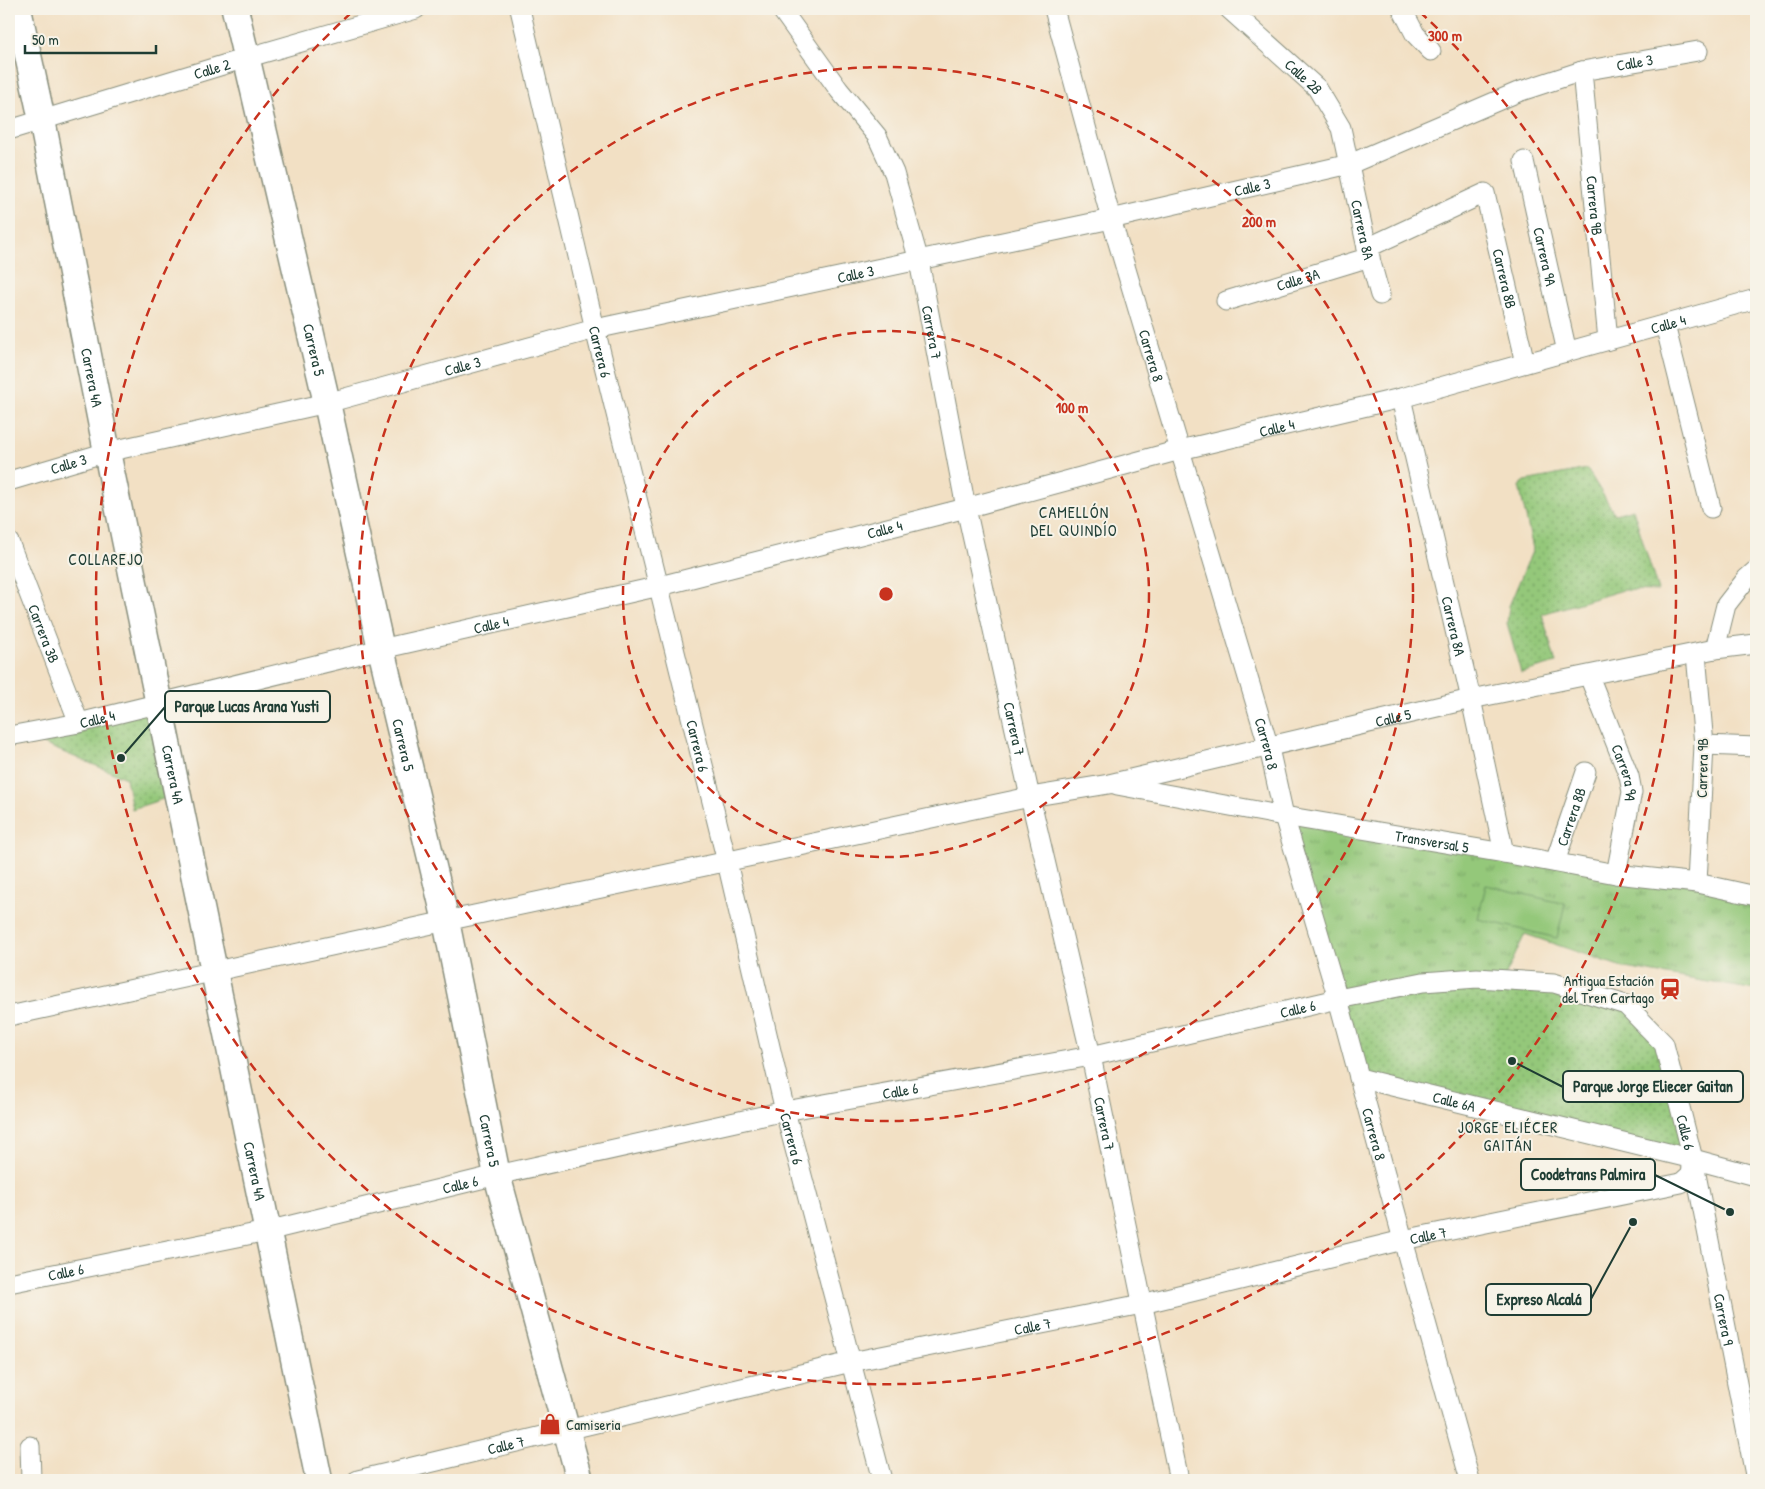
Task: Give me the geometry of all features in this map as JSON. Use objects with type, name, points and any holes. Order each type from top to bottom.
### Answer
[{"type":"main road","name":"Carrera 4A","points":[[18,9],[213,972],[319,1480]]},
{"type":"main road","name":"Carrera 5","points":[[235,9],[446,921],[497,1175],[580,1480]]},
{"type":"street","name":"Calle 2","points":[[9,130],[416,9]]},
{"type":"street","name":"Carrera 6","points":[[520,9],[595,329],[727,862],[785,1112],[882,1480]]},
{"type":"street","name":"Carrera 7","points":[[781,9],[839,90],[878,136],[894,173],[919,261],[966,508],[1030,797],[1091,1056],[1179,1480]]},
{"type":"street","name":"Carrera 8","points":[[1054,9],[1112,219],[1269,748],[1284,816],[1338,999],[1470,1480]]},
{"type":"street","name":"Calle 2B","points":[[1229,9],[1317,88],[1341,128],[1350,164]]},
{"type":"street","points":[[1402,9],[1415,34],[1431,51]]},
{"type":"street","name":"Calle 3","points":[[9,481],[107,452],[326,403],[595,329],[1112,219],[1350,164],[1518,92],[1582,71],[1698,51]]},
{"type":"street","name":"Carrera 9B","points":[[1582,71],[1608,340]]},
{"type":"street","name":"Carrera 9A","points":[[1524,161],[1567,352]]},
{"type":"street","name":"Carrera 8A","points":[[1350,164],[1380,295]]},
{"type":"street","name":"Calle 3A","points":[[1226,301],[1369,253],[1485,193]]},
{"type":"street","name":"Carrera 8B","points":[[1485,193],[1525,364]]},
{"type":"street","name":"Calle 4","points":[[9,736],[80,724],[382,649],[660,586],[966,508],[1180,450],[1401,398],[1756,299]]},
{"type":"street","points":[[1665,325],[1711,508]]},
{"type":"street","name":"Carrera 8A","points":[[1401,398],[1471,700],[1504,853]]},
{"type":"street","name":"Carrera 3B","points":[[9,542],[80,724]]},
{"type":"street","points":[[1715,649],[1726,605],[1747,578],[1756,570]]},
{"type":"street","name":"Calle 5","points":[[9,1016],[1030,797],[1109,784],[1471,700],[1715,649],[1756,644]]},
{"type":"street","name":"Carrera 9B","points":[[1696,654],[1704,745],[1697,883]]},
{"type":"street","name":"Carrera 9A","points":[[1589,676],[1629,776],[1632,792],[1616,874]]},
{"type":"street","points":[[1704,745],[1756,746]]},
{"type":"street","name":"Carrera 8B","points":[[1555,862],[1586,772]]},
{"type":"street","name":"Transversal 5","points":[[1109,784],[1616,874],[1697,883],[1756,896]]},
{"type":"street","name":"Calle 6","points":[[9,1283],[267,1231],[497,1175],[785,1112],[1091,1056],[1338,999],[1423,982],[1477,978],[1554,983],[1626,1005],[1664,1044],[1693,1159]]},
{"type":"street","name":"Calle 6A","points":[[1359,1078],[1756,1176]]},
{"type":"street","name":"Calle 7","points":[[358,1480],[851,1362],[1142,1304],[1403,1240],[1681,1183],[1691,1174],[1693,1159]]},
{"type":"street","name":"Carrera 9","points":[[1693,1159],[1756,1480]]},
{"type":"street","points":[[30,1446],[31,1480]]},
{"type":"green space","points":[[1587,469],[1615,514],[1633,509],[1658,591],[1623,590],[1542,614],[1556,663],[1521,673],[1507,623],[1509,606],[1533,549],[1519,486],[1525,481]]},
{"type":"green space","points":[[156,710],[169,797],[132,809],[126,778],[31,739]]},
{"type":"green space","points":[[1290,818],[1756,896],[1756,990],[1625,968],[1525,934],[1504,979],[1338,999]]},
{"type":"green space","points":[[1486,885],[1565,904],[1557,938],[1478,919]]},
{"type":"green space","points":[[1504,979],[1626,1005],[1664,1044],[1693,1159],[1359,1078],[1340,1005],[1405,986]]},
{"type":"place","name":"Parque Lucas Arana Yusti","points":[[121,758]]},
{"type":"place","name":"Antigua Estación del Tren Cartago","points":[[1670,989]]},
{"type":"place","name":"Parque Jorge Eliecer Gaitan","points":[[1512,1061]]},
{"type":"place","name":"Coodetrans Palmira","points":[[1730,1212]]},
{"type":"place","name":"Expreso Alcalá","points":[[1633,1222]]},
{"type":"place","name":"Camiseria","points":[[550,1424]]},
{"type":"district","name":"CAMELLÓN DEL QUINDÍO","points":[[1074,521]]},
{"type":"district","name":"COLLAREJO","points":[[106,559]]},
{"type":"district","name":"JORGE ELIÉCER GAITÁN","points":[[1508,1136]]}]
